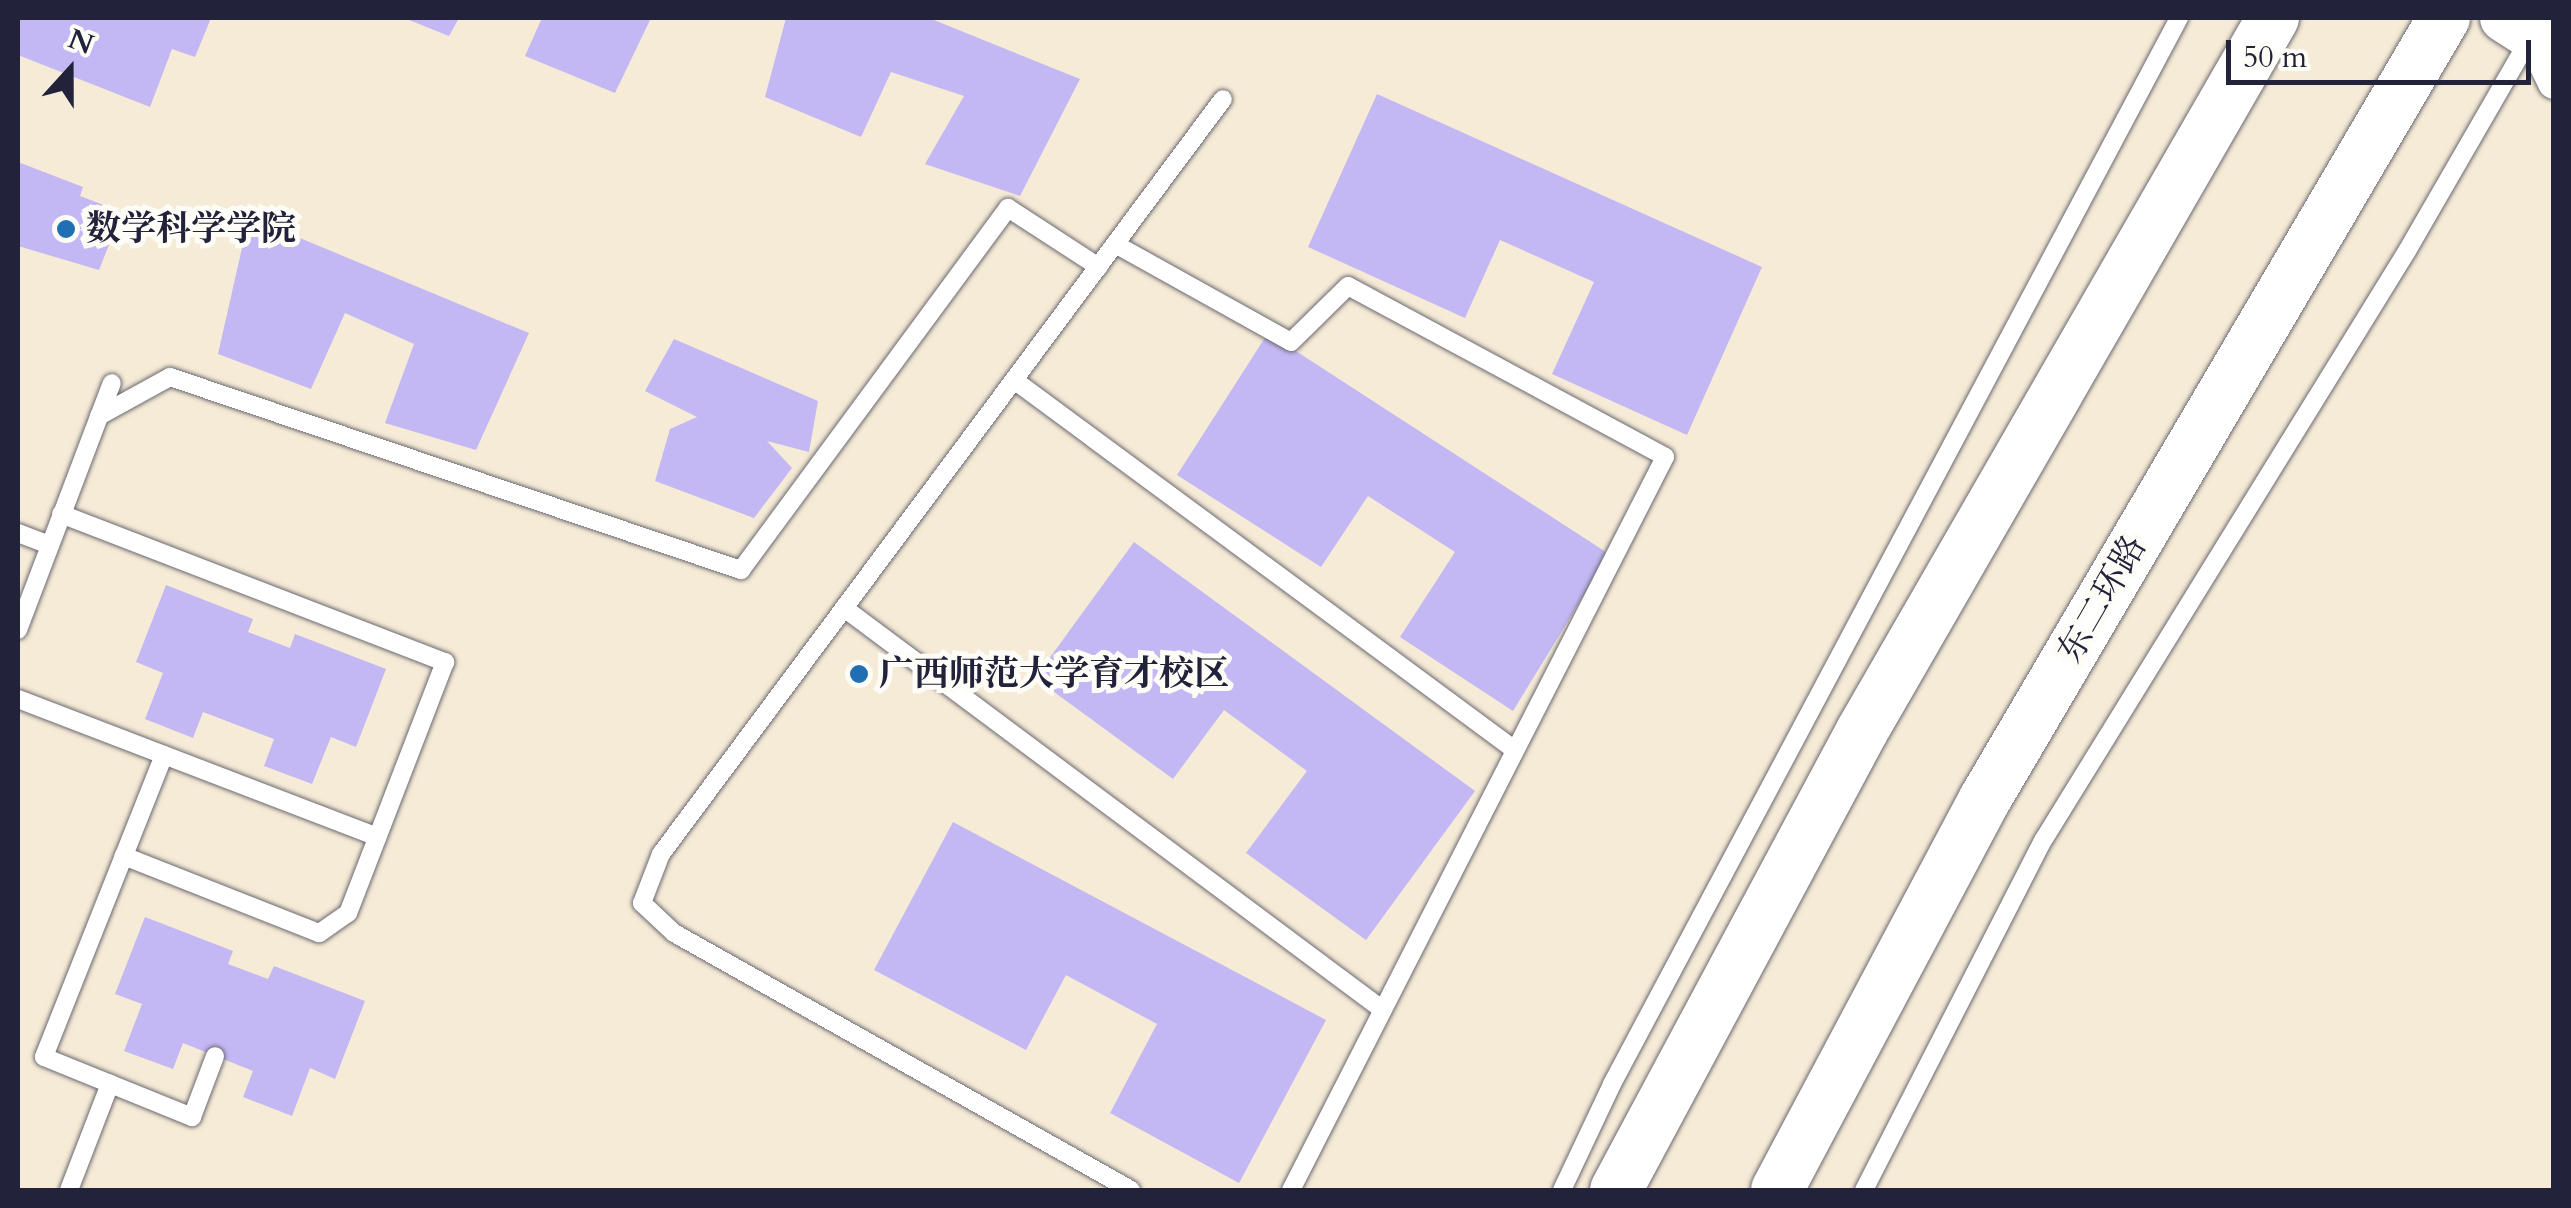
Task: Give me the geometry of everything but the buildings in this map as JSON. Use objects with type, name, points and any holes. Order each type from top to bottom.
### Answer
[{"type":"main road","points":[[1616,1190],[1862,730],[2273,18]]},
{"type":"main road","name":"东二环路","points":[[1777,1190],[1985,800],[2444,18]]},
{"type":"street","points":[[2533,30],[2554,83]]},
{"type":"lane","points":[[1562,1190],[1612,1084],[2179,18]]},
{"type":"lane","points":[[1864,1190],[2044,840],[2396,268],[2533,30]]},
{"type":"lane","points":[[1131,1190],[674,933],[642,904],[661,854],[1223,100]]},
{"type":"lane","points":[[99,416],[170,377],[741,570],[1008,208],[1099,267]]},
{"type":"lane","points":[[1116,244],[1290,342],[1348,286],[1665,456],[1292,1190]]},
{"type":"lane","points":[[1014,380],[1516,750]]},
{"type":"lane","points":[[18,630],[112,383]]},
{"type":"lane","points":[[62,514],[445,662],[348,913],[318,933],[124,856]]},
{"type":"lane","points":[[18,533],[50,545]]},
{"type":"lane","points":[[844,608],[1384,1010]]},
{"type":"lane","points":[[18,698],[377,837]]},
{"type":"lane","points":[[164,755],[44,1058],[192,1116],[215,1056]]},
{"type":"lane","points":[[69,1190],[110,1084]]},
{"type":"place","name":"数学科学学院","points":[[66,229]]},
{"type":"place","name":"广西师范大学育才校区","points":[[859,674]]}]
